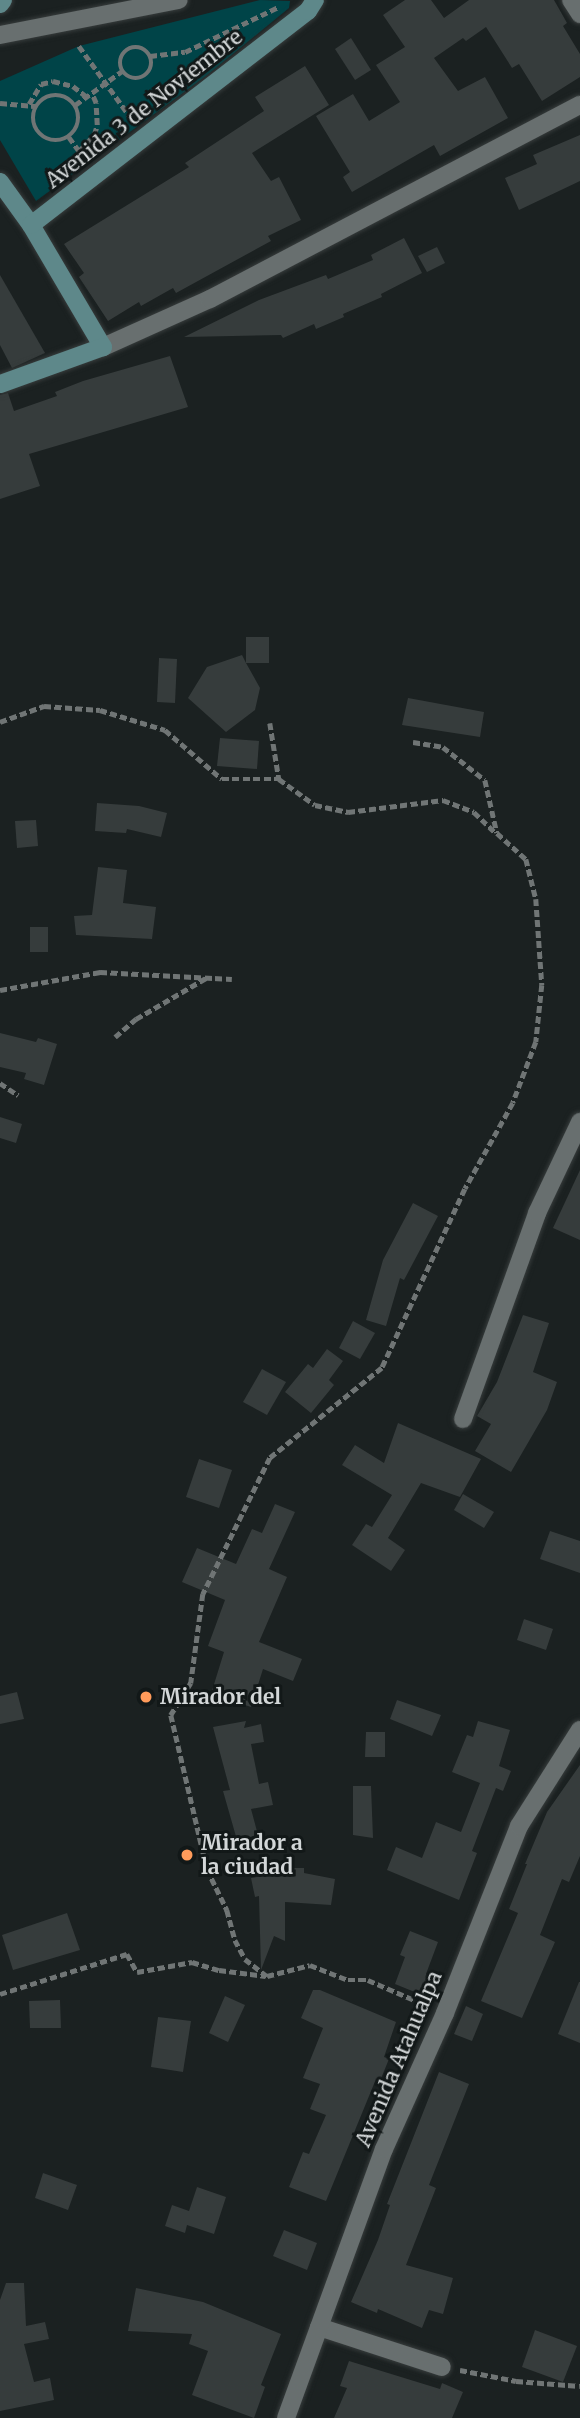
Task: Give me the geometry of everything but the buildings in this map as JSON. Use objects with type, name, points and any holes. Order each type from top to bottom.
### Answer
[{"type":"main road","name":"Avenida 3 de Noviembre","points":[[31,225],[308,11],[316,0]]},
{"type":"main road","points":[[0,182],[31,225],[103,347],[0,384]]},
{"type":"street","points":[[0,35],[179,0]]},
{"type":"street","points":[[572,0],[580,14]]},
{"type":"street","points":[[103,347],[210,299],[580,105]]},
{"type":"street","points":[[463,1419],[537,1213],[580,1122]]},
{"type":"street","name":"Avenida Atahualpa","points":[[286,2418],[384,2149],[445,2013],[519,1826],[580,1730]]},
{"type":"street","points":[[319,2327],[442,2367]]},
{"type":"path","points":[[150,56],[185,52],[290,1]]},
{"type":"path","points":[[79,46],[145,137]]},
{"type":"path","points":[[141,48],[150,56],[151,68],[144,78],[131,79],[122,71],[121,58],[129,49],[141,48]]},
{"type":"path","points":[[75,105],[122,71]]},
{"type":"path","points":[[29,104],[41,84],[53,81],[73,86],[89,95],[96,103],[97,125],[94,135],[79,151]]},
{"type":"path","points":[[52,96],[61,96],[75,105],[79,123],[69,137],[52,141],[44,137],[34,123],[37,106],[52,96]]},
{"type":"path","points":[[0,103],[37,106]]},
{"type":"path","points":[[69,137],[89,164]]},
{"type":"path","points":[[0,722],[44,706],[100,710],[165,730],[222,779],[279,779],[315,805],[329,810],[348,812],[443,800],[474,812],[526,859],[536,899],[542,985],[536,1042],[513,1103],[465,1189],[382,1368],[270,1458],[203,1594],[200,1636],[191,1683],[171,1715],[207,1869],[227,1910],[245,1959],[267,1976]]},
{"type":"path","points":[[270,723],[279,779]]},
{"type":"path","points":[[413,742],[443,747],[485,780],[497,833]]},
{"type":"path","points":[[0,990],[100,972],[232,979]]},
{"type":"path","points":[[115,1037],[136,1019],[207,977]]},
{"type":"path","points":[[0,1083],[18,1095]]},
{"type":"path","points":[[0,1994],[127,1954],[137,1972],[192,1962],[219,1970],[267,1976],[310,1965],[348,1980],[368,1980],[445,2013]]},
{"type":"path","points":[[442,2367],[516,2381],[580,2386]]},
{"type":"shaded area","points":[[260,0],[290,1],[289,8],[206,76],[36,201],[0,140],[0,81],[79,46]]},
{"type":"place","name":"Mirador del","points":[[146,1697]]},
{"type":"place","name":"Mirador a la ciudad","points":[[187,1855]]}]
